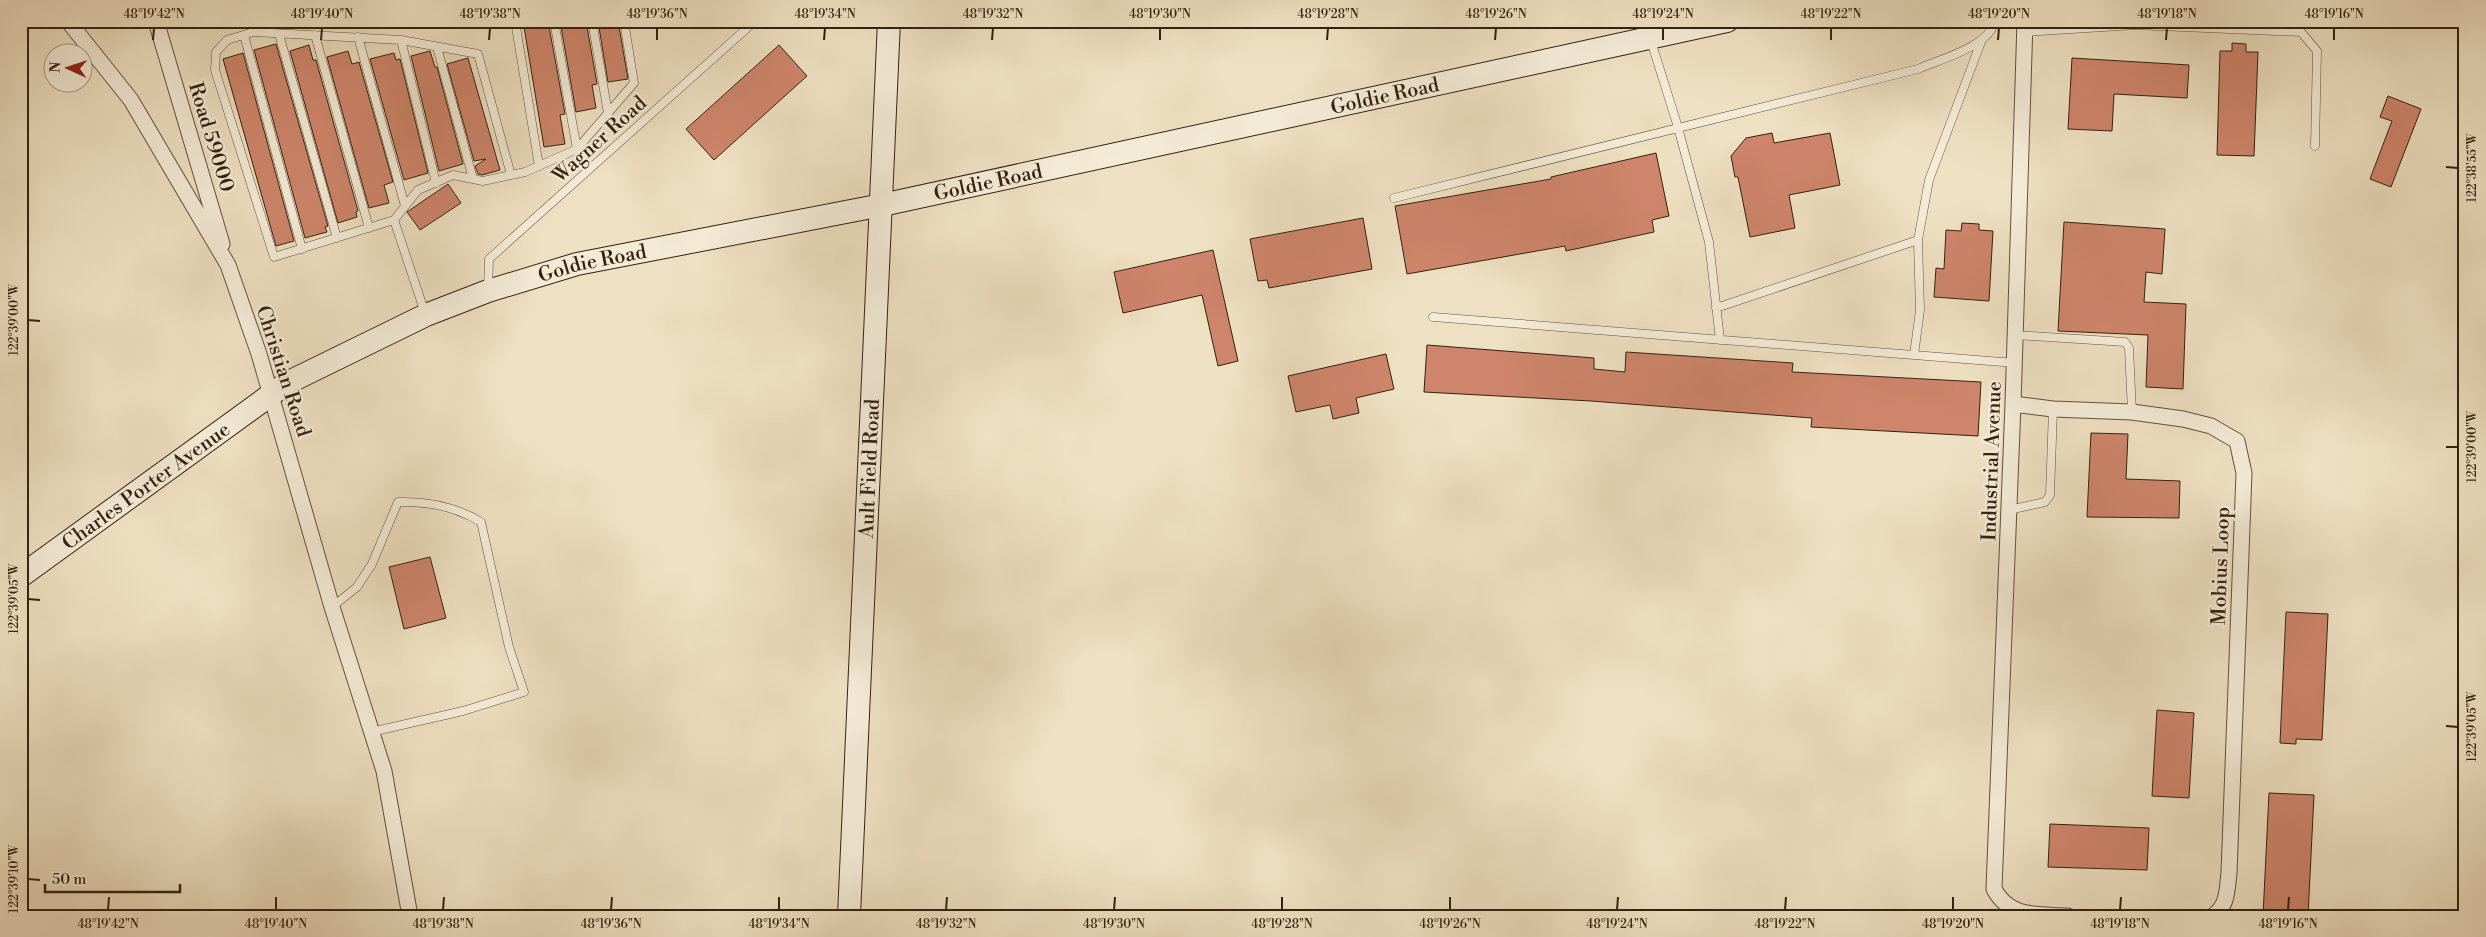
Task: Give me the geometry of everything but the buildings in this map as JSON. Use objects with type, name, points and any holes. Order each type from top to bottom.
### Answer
[{"type":"street","name":"Christian Road","points":[[68,21],[132,100],[228,265],[259,354],[270,396],[286,442],[332,607],[384,771],[410,916]]},
{"type":"street","name":"Road 59000","points":[[156,21],[228,265]]},
{"type":"street","name":"Ault Field Road","points":[[849,916],[889,21]]},
{"type":"street","name":"Goldie Road","points":[[270,396],[288,383],[426,315],[488,291],[577,264],[882,205],[1727,21]]},
{"type":"street","name":"Industrial Avenue","points":[[2025,26],[2009,510],[1993,870],[1994,889],[2000,900],[2011,910],[2068,916]]},
{"type":"street","name":"Charles Porter Avenue","points":[[21,576],[270,396]]},
{"type":"street","name":"Mobius Loop","points":[[2013,404],[2054,409],[2132,412],[2183,419],[2211,426],[2237,442],[2244,474],[2229,873],[2226,898],[2221,910],[2213,916]]},
{"type":"lane","points":[[515,21],[539,166]]},
{"type":"lane","points":[[554,21],[577,149]]},
{"type":"lane","points":[[592,21],[608,112]]},
{"type":"lane","points":[[510,176],[478,54],[401,40],[253,32],[227,40],[216,52],[215,70],[274,258],[394,220],[418,190],[453,176],[483,181],[510,176],[539,166],[577,149],[634,83],[624,21]]},
{"type":"lane","name":"Wagner Road","points":[[488,291],[489,260],[755,21]]},
{"type":"lane","points":[[1914,355],[1920,310],[1918,240],[1929,180],[1981,42],[1993,28],[1995,21]]},
{"type":"lane","points":[[2025,26],[2135,26],[2302,32],[2317,51],[2315,146]]},
{"type":"lane","points":[[279,34],[337,238]]},
{"type":"lane","points":[[244,35],[302,249]]},
{"type":"lane","points":[[315,35],[369,228]]},
{"type":"lane","points":[[358,37],[405,206]]},
{"type":"lane","points":[[1650,38],[1678,128],[1709,242],[1720,340]]},
{"type":"lane","points":[[401,40],[436,183]]},
{"type":"lane","points":[[1394,198],[1918,69],[1981,42]]},
{"type":"lane","points":[[437,47],[473,179]]},
{"type":"lane","points":[[394,220],[426,315]]},
{"type":"lane","points":[[1716,308],[1918,240]]},
{"type":"lane","points":[[1432,317],[2014,363]]},
{"type":"lane","points":[[2015,335],[2125,342],[2129,348],[2132,412]]},
{"type":"lane","points":[[2009,510],[2045,502],[2050,495],[2054,409]]},
{"type":"lane","points":[[332,607],[357,587],[367,572],[398,502],[418,501],[465,512],[481,522],[509,647],[524,692],[464,711],[371,732]]}]
